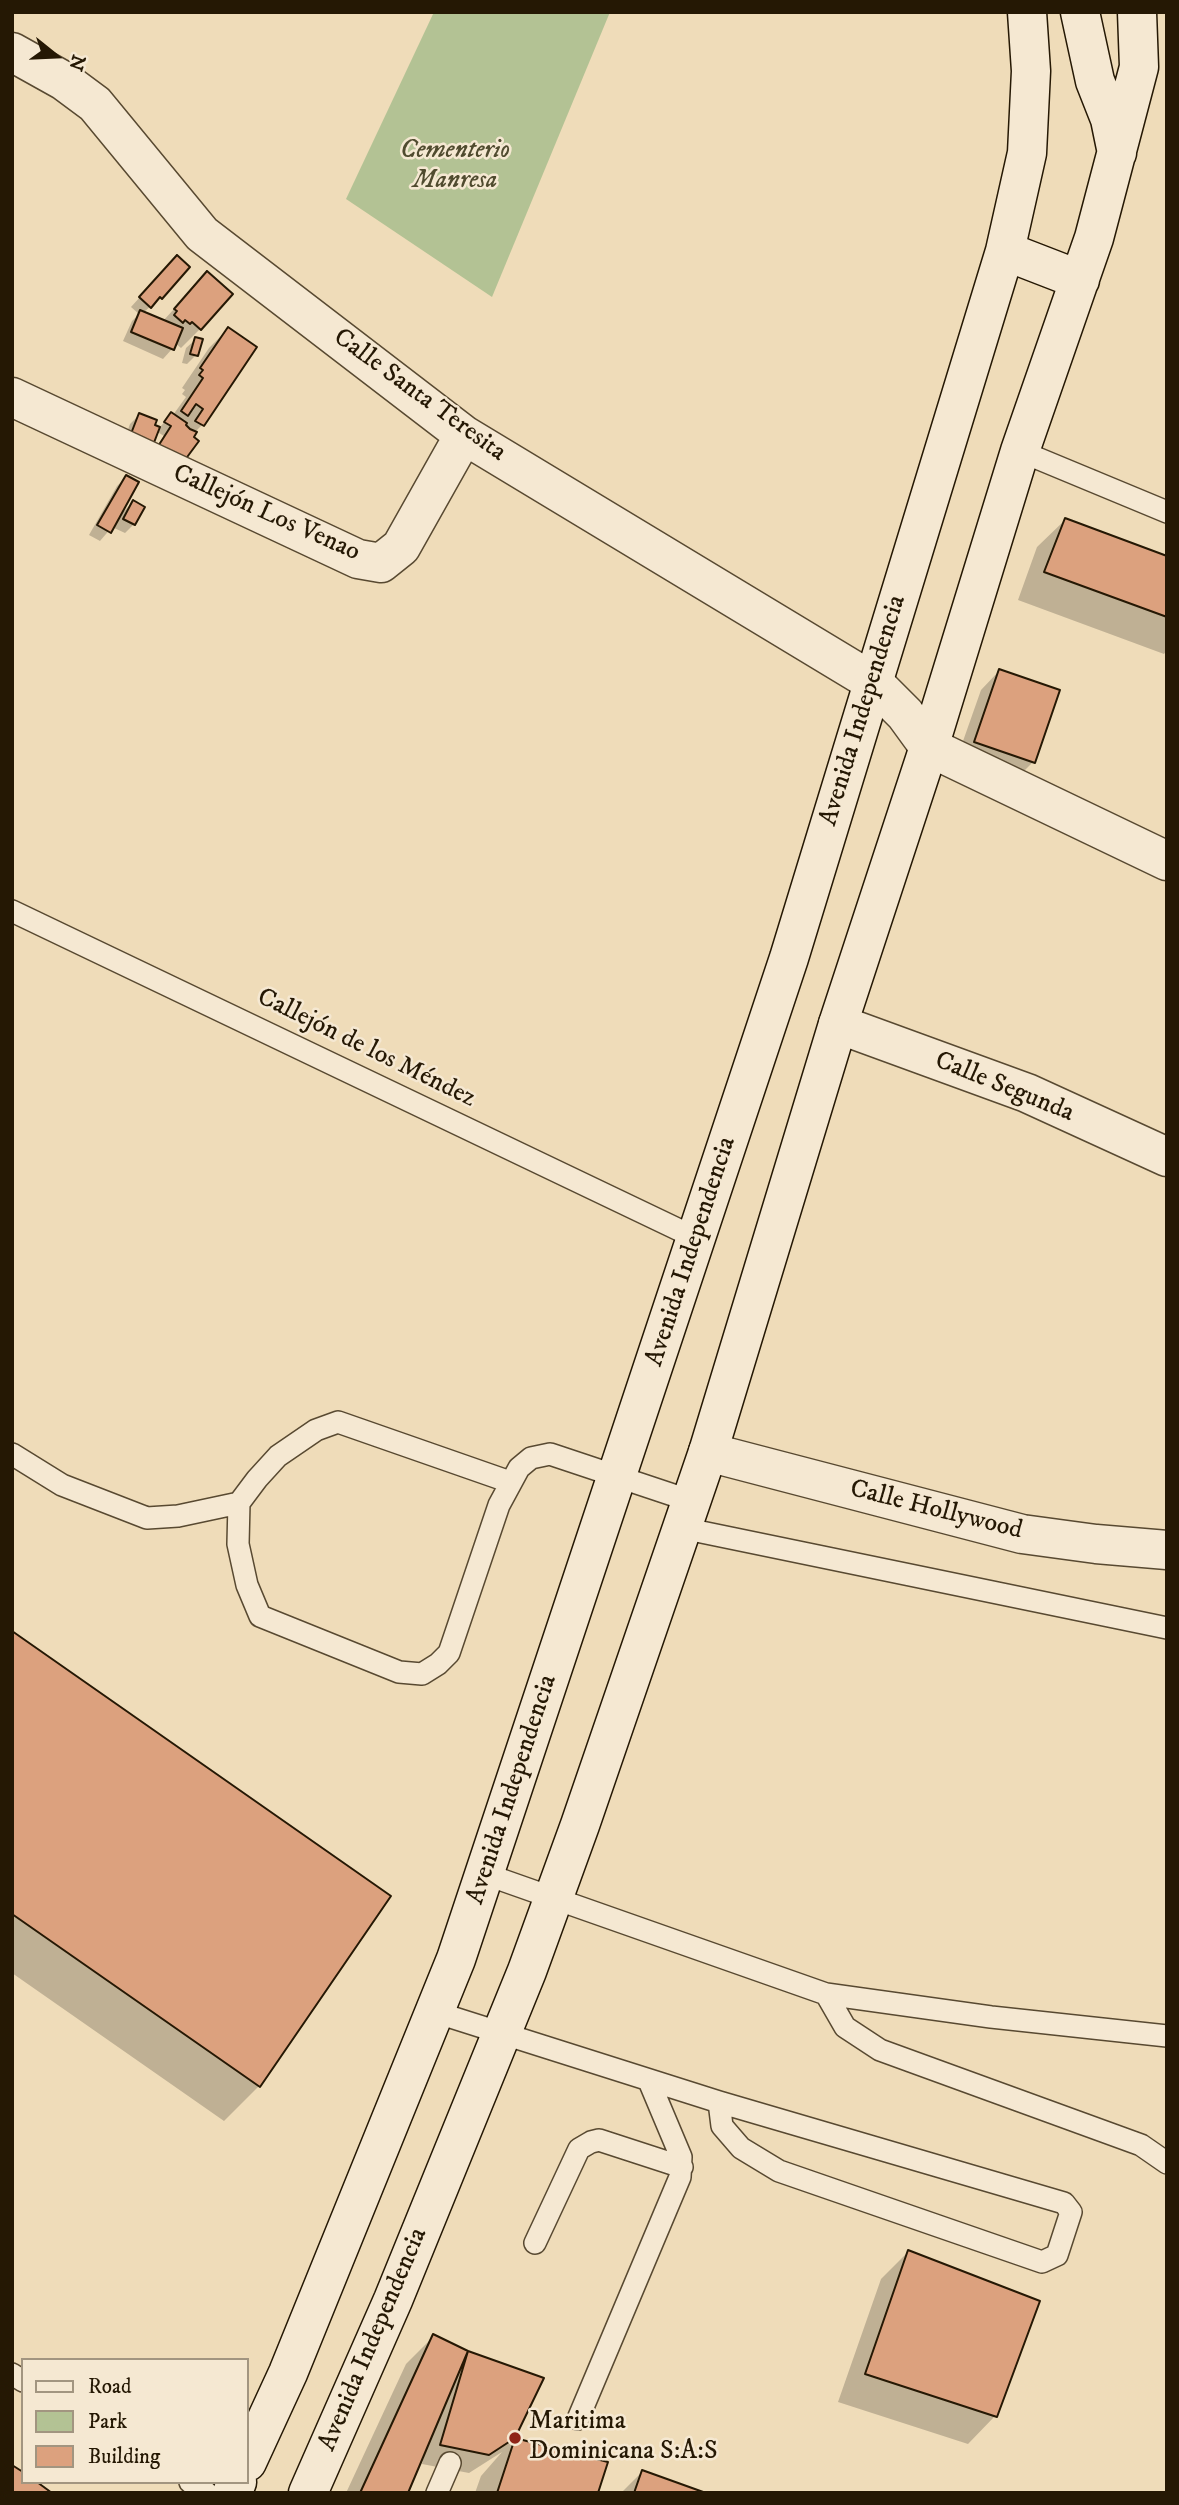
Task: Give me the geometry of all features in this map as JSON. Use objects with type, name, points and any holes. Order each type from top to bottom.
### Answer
[{"type":"street","name":"Avenida Independencia","points":[[248,2460],[288,2373],[456,1959],[789,958],[1005,251],[1027,153],[1031,71],[1027,12]]},
{"type":"street","name":"Avenida Independencia","points":[[1080,12],[1095,80],[1110,119],[1117,155]]},
{"type":"street","name":"Avenida Independencia","points":[[308,2493],[393,2301],[503,2033],[554,1899],[687,1515],[838,1024],[929,747],[1020,451],[1080,280],[1117,155],[1139,67],[1137,12]]},
{"type":"street","name":"Calle Santa Teresita","points":[[17,60],[64,81],[95,104],[202,234],[464,435],[873,682],[905,714],[929,747]]},
{"type":"street","points":[[1005,251],[1080,280]]},
{"type":"street","name":"Callejón Los Venao","points":[[12,397],[358,559],[381,563],[401,547],[464,435]]},
{"type":"street","points":[[929,747],[1167,861]]},
{"type":"street","name":"Calle Segunda","points":[[838,1024],[1027,1093],[1167,1157]]},
{"type":"street","name":"Calle Hollywood","points":[[708,1452],[1022,1534],[1167,1550]]},
{"type":"lane","points":[[1020,451],[1167,512]]},
{"type":"lane","name":"Callejón de los Méndez","points":[[12,911],[696,1238]]},
{"type":"lane","points":[[510,1482],[338,1422],[316,1430],[278,1456],[239,1503],[238,1544],[247,1586],[260,1616],[399,1672],[422,1674],[449,1653],[499,1505],[510,1482],[519,1468],[531,1458],[550,1454],[617,1477],[687,1515],[1167,1628]]},
{"type":"lane","points":[[12,1454],[62,1485],[147,1518],[178,1516],[239,1503]]},
{"type":"lane","points":[[485,1874],[826,1994],[991,2017],[1167,2036]]},
{"type":"lane","points":[[826,1994],[845,2027],[880,2050],[1141,2145],[1167,2163]]},
{"type":"lane","points":[[435,2012],[649,2081],[1064,2203],[1071,2212],[1057,2255],[1042,2262],[779,2171],[741,2148],[722,2126],[719,2102]]},
{"type":"lane","points":[[578,2418],[675,2190],[682,2167],[681,2157],[649,2081]]},
{"type":"lane","points":[[536,2243],[579,2149],[591,2141],[600,2140],[682,2167]]},
{"type":"lane","points":[[437,2493],[450,2463]]},
{"type":"green space","name":"Cementerio Manresa","points":[[434,12],[610,12],[492,297],[346,199]]},
{"type":"building","points":[[177,255],[190,267],[151,308],[139,297]]},
{"type":"building","points":[[207,271],[233,294],[201,330],[192,322],[190,324],[185,320],[183,323],[174,315],[177,311],[174,309]]},
{"type":"building","points":[[140,310],[183,328],[174,350],[131,332]]},
{"type":"building","points":[[228,327],[257,347],[204,426],[195,421],[203,409],[196,404],[188,416],[181,411],[203,378],[199,375],[203,370],[200,368]]},
{"type":"building","points":[[195,337],[203,339],[198,356],[190,354]]},
{"type":"building","points":[[171,412],[197,432],[194,437],[199,441],[179,468],[155,451],[171,426],[164,422]]},
{"type":"building","points":[[139,413],[157,420],[155,425],[160,427],[150,453],[127,444]]},
{"type":"building","points":[[126,475],[139,482],[111,533],[97,525]]},
{"type":"building","points":[[133,500],[145,507],[135,525],[123,519]]},
{"type":"building","points":[[1065,518],[1167,556],[1167,617],[1044,572]]},
{"type":"building","points":[[999,669],[1060,690],[1035,763],[974,742]]},
{"type":"building","points":[[12,1631],[391,1896],[260,2087],[12,1914]]},
{"type":"building","points":[[908,2250],[1040,2301],[997,2417],[865,2374]]},
{"type":"building","points":[[433,2334],[468,2351],[408,2493],[360,2493]]},
{"type":"building","points":[[468,2351],[544,2378],[515,2438],[489,2455],[440,2445]]},
{"type":"building","points":[[515,2438],[608,2462],[598,2493],[497,2493]]},
{"type":"building","points":[[12,2465],[21,2471],[21,2484],[40,2484],[52,2493],[12,2493]]},
{"type":"building","points":[[642,2470],[706,2493],[634,2493]]},
{"type":"place","name":"Maritima Dominicana S:A:S","points":[[515,2438]]}]
